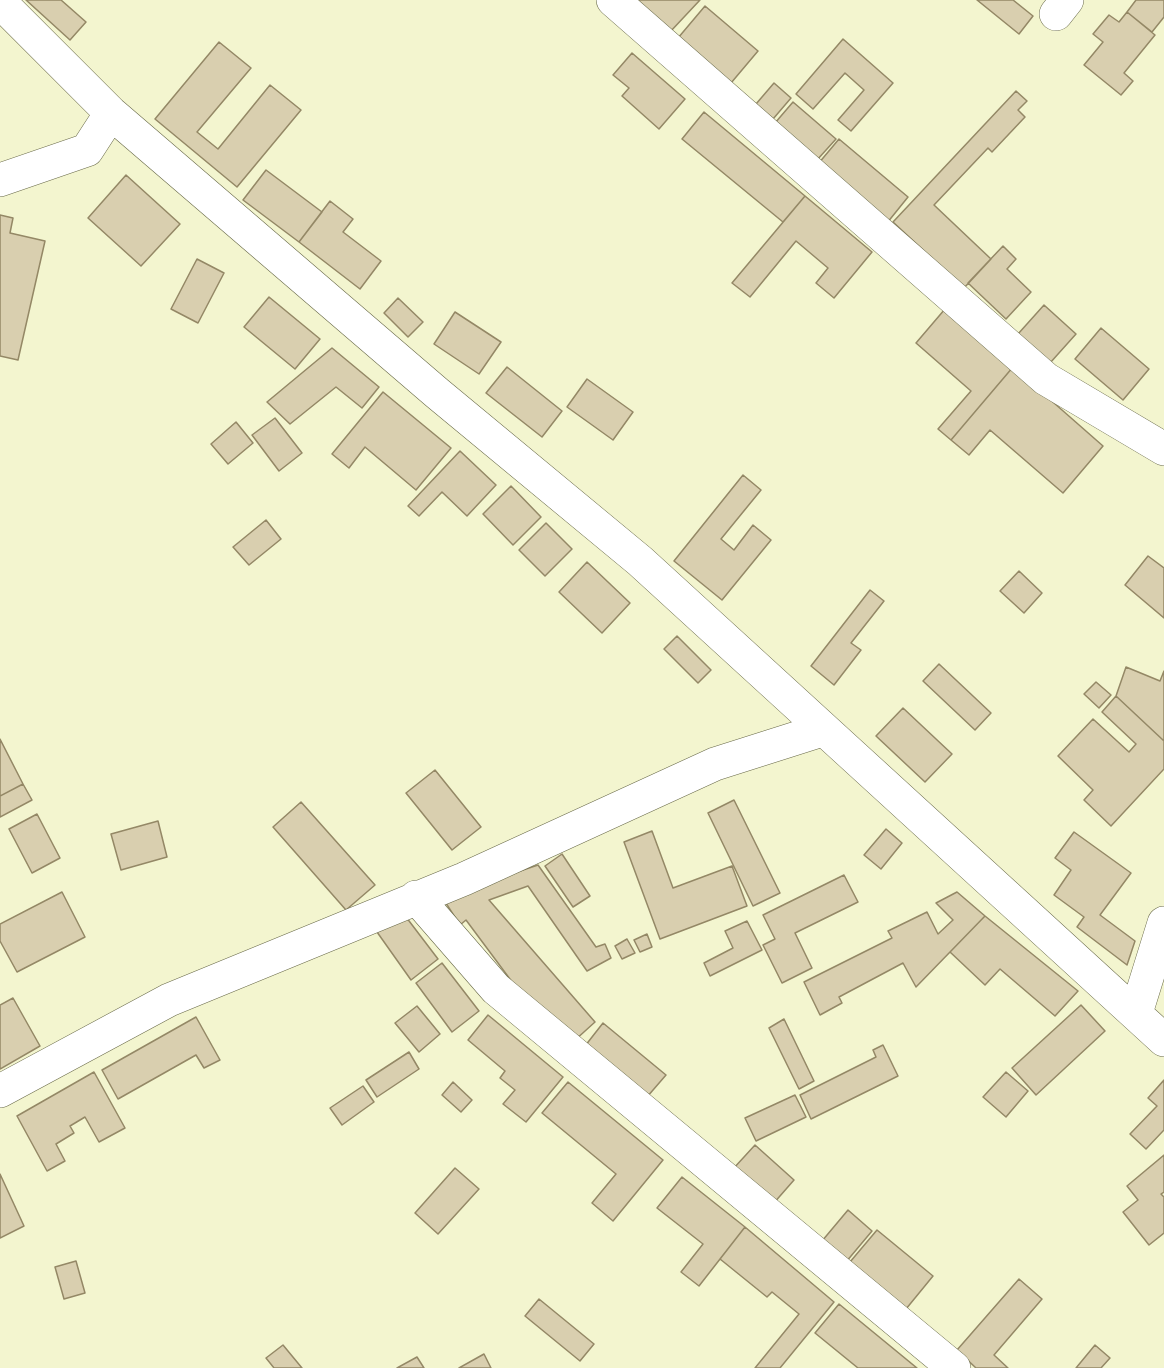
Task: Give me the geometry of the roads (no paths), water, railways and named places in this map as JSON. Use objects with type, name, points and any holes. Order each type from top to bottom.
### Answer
[{"type":"street","points":[[613,0],[1046,379],[1164,449]]},
{"type":"street","points":[[0,3],[111,113],[437,393],[640,561],[822,730],[1164,1040]]},
{"type":"street","points":[[0,180],[87,150],[111,113]]},
{"type":"street","points":[[0,1091],[169,1000],[464,879],[715,764],[822,730]]},
{"type":"street","points":[[417,897],[496,989],[954,1368]]},
{"type":"street","points":[[1136,1013],[1164,923]]}]
